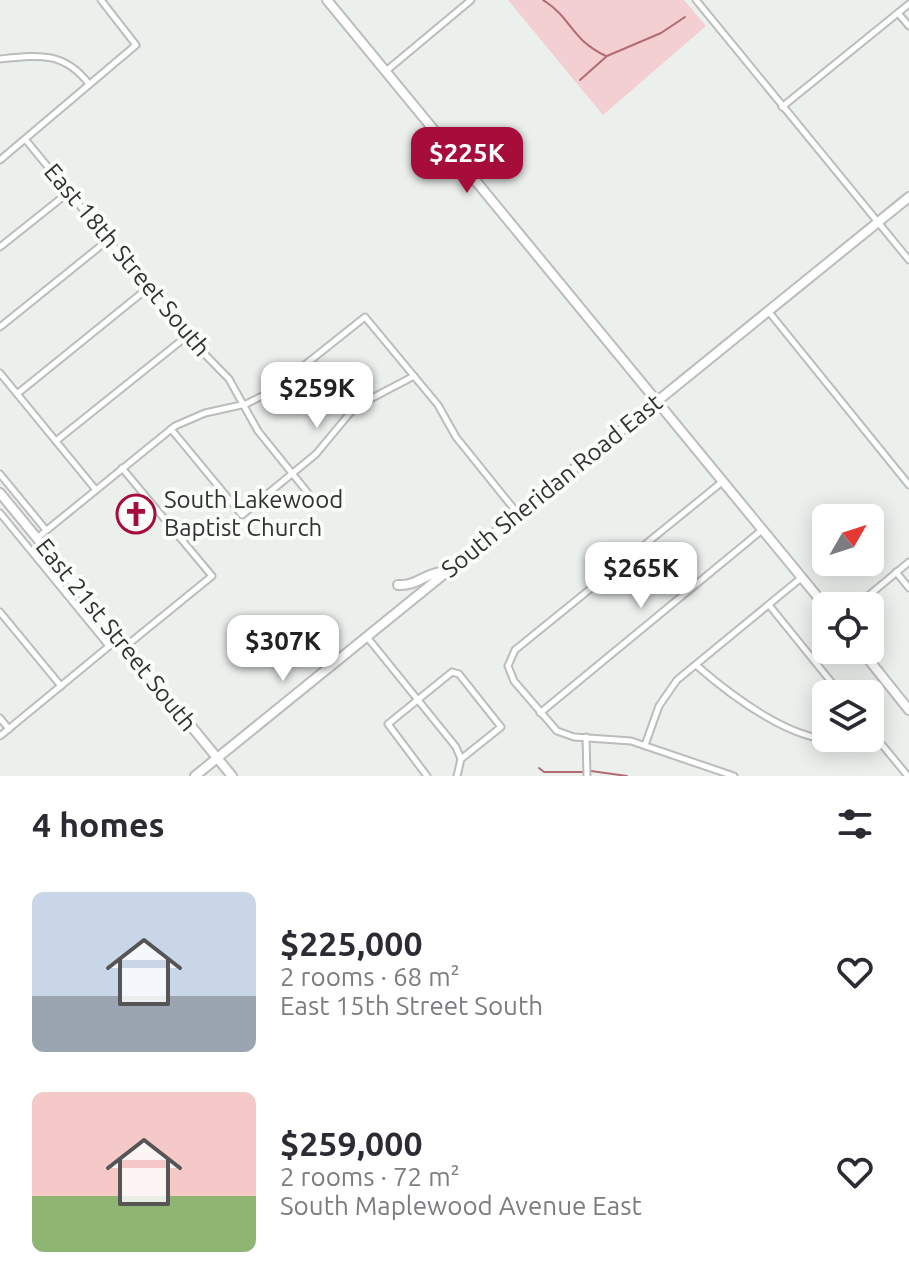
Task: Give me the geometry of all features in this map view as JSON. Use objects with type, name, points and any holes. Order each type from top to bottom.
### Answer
[{"type":"main road","points":[[327,0],[814,592]]},
{"type":"main road","name":"South Sheridan Road East","points":[[195,776],[909,197]]},
{"type":"main road","name":"East 21st Street South","points":[[0,493],[232,776]]},
{"type":"main road","points":[[398,585],[415,585],[435,572],[447,571]]},
{"type":"main road","points":[[872,664],[909,710]]},
{"type":"street","points":[[1,157],[136,45],[101,0]]},
{"type":"street","points":[[386,71],[471,0]]},
{"type":"street","points":[[696,0],[909,260]]},
{"type":"street","points":[[782,107],[909,4]]},
{"type":"street","points":[[898,13],[909,26]]},
{"type":"street","points":[[0,59],[43,55],[62,60],[75,67],[89,84]]},
{"type":"street","name":"East 18th Street South","points":[[25,139],[187,336],[229,379],[246,404],[258,431],[312,498]]},
{"type":"street","points":[[0,247],[69,192]]},
{"type":"street","points":[[0,327],[108,240]]},
{"type":"street","points":[[17,394],[148,288]]},
{"type":"street","points":[[768,311],[909,485]]},
{"type":"street","points":[[37,538],[171,429],[205,413],[246,404],[281,385],[365,317],[438,405],[456,437],[518,514]]},
{"type":"street","points":[[56,441],[187,336]]},
{"type":"street","points":[[0,373],[96,490]]},
{"type":"street","points":[[171,429],[242,515],[316,454],[355,407],[414,376]]},
{"type":"street","points":[[0,736],[109,646],[122,642],[212,576],[122,468]]},
{"type":"street","name":"East 21st Street South","points":[[0,474],[46,530]]},
{"type":"street","points":[[724,481],[515,650],[509,661],[509,672],[557,731],[645,746],[734,776]]},
{"type":"street","name":"East 21st Street South","points":[[0,513],[109,646]]},
{"type":"street","points":[[540,713],[763,529]]},
{"type":"street","points":[[872,592],[909,562]]},
{"type":"street","points":[[896,572],[909,588]]},
{"type":"street","points":[[645,746],[664,698],[696,665],[802,578]]},
{"type":"street","points":[[769,605],[830,680]]},
{"type":"street","points":[[0,612],[61,686]]},
{"type":"street","points":[[366,637],[456,747],[461,759],[457,776]]},
{"type":"street","points":[[696,665],[768,717],[812,735]]},
{"type":"street","points":[[427,776],[387,727],[389,721],[455,672],[500,724],[499,729],[461,759]]},
{"type":"street","points":[[0,718],[9,729]]},
{"type":"street","points":[[586,737],[587,776]]},
{"type":"street","points":[[884,747],[908,775]]},
{"type":"shaded area","points":[[508,0],[684,0],[706,26],[603,115]]},
{"type":"waterway","points":[[543,0],[585,42],[606,56]]},
{"type":"waterway","points":[[580,80],[607,56],[661,33],[685,17]]},
{"type":"waterway","points":[[539,768],[544,772],[583,772]]},
{"type":"waterway","points":[[591,771],[627,776]]},
{"type":"place","name":"South Lakewood Baptist Church","points":[[136,514]]}]
